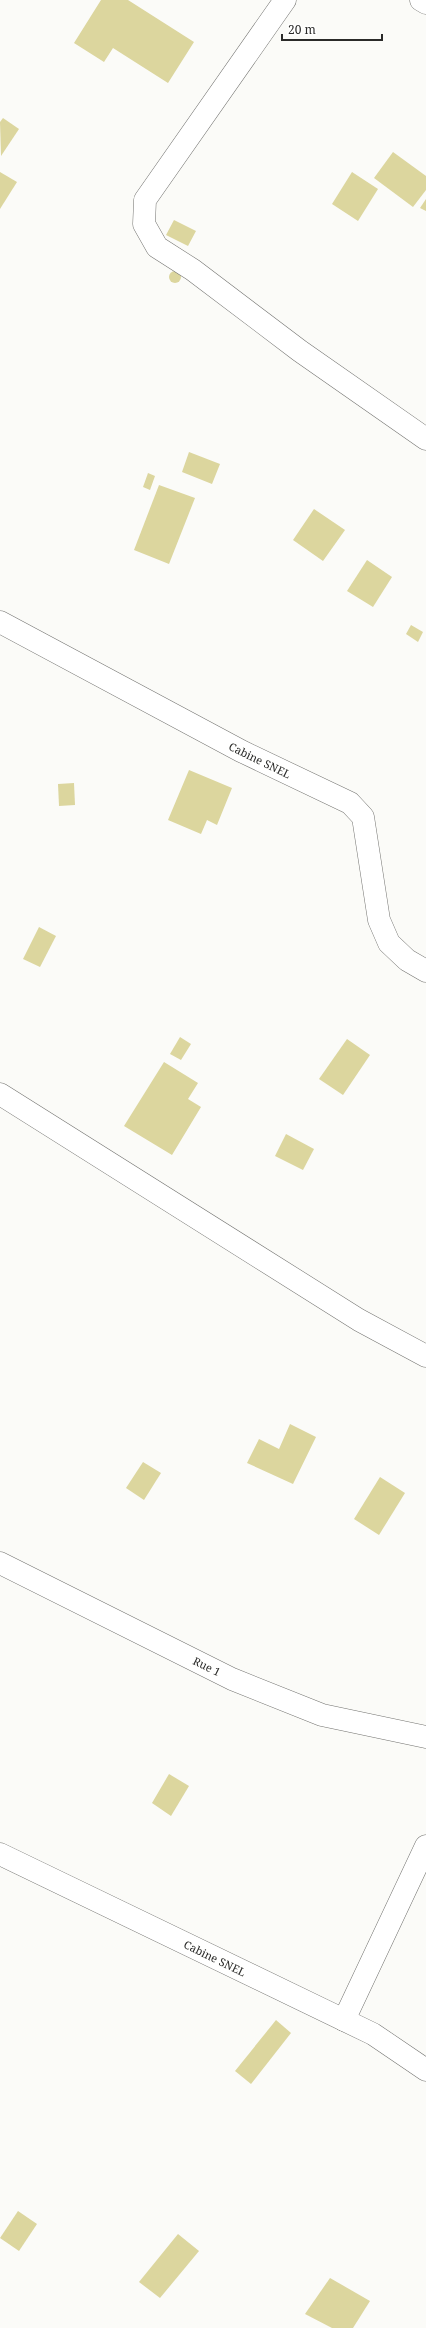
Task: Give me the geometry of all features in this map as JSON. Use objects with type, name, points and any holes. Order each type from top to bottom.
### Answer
[{"type":"street","points":[[285,0],[145,200],[144,224],[157,247],[193,270],[300,351],[426,439]]},
{"type":"street","points":[[421,0],[426,3]]},
{"type":"street","name":"Cabine SNEL","points":[[0,622],[240,751],[350,803],[363,816],[380,920],[389,943],[407,960],[426,971]]},
{"type":"street","points":[[0,1094],[359,1320],[426,1356]]},
{"type":"street","name":"Rue 1","points":[[0,1563],[232,1679],[322,1715],[426,1737]]},
{"type":"street","points":[[344,2020],[426,1846]]},
{"type":"street","name":"Cabine SNEL","points":[[0,1854],[373,2034],[426,2070]]},
{"type":"building","points":[[101,0],[128,0],[194,42],[168,83],[113,48],[104,62],[74,43]]},
{"type":"building","points":[[3,118],[19,129],[1,156],[0,122]]},
{"type":"building","points":[[393,152],[426,176],[426,190],[413,207],[374,178]]},
{"type":"building","points":[[0,172],[17,182],[0,209]]},
{"type":"building","points":[[352,172],[378,189],[358,221],[332,204]]},
{"type":"building","points":[[426,199],[426,211],[420,208]]},
{"type":"building","points":[[174,220],[196,231],[188,246],[166,235]]},
{"type":"building","points":[[177,271],[180,272],[180,282],[173,283],[170,282],[169,275],[170,272]]},
{"type":"building","points":[[189,452],[220,464],[212,484],[182,472]]},
{"type":"building","points":[[148,473],[155,476],[150,490],[143,487]]},
{"type":"building","points":[[159,485],[195,498],[169,564],[134,550]]},
{"type":"building","points":[[314,509],[345,530],[323,561],[293,540]]},
{"type":"building","points":[[367,560],[392,577],[373,607],[347,591]]},
{"type":"building","points":[[411,625],[423,632],[418,642],[406,634]]},
{"type":"building","points":[[189,770],[232,788],[217,825],[207,820],[201,834],[168,820]]},
{"type":"building","points":[[74,783],[75,805],[59,806],[58,784]]},
{"type":"building","points":[[39,927],[56,936],[40,967],[23,959]]},
{"type":"building","points":[[180,1037],[191,1044],[181,1060],[170,1054]]},
{"type":"building","points":[[347,1039],[370,1055],[343,1095],[319,1079]]},
{"type":"building","points":[[164,1062],[198,1083],[188,1099],[201,1107],[172,1155],[124,1126]]},
{"type":"building","points":[[286,1134],[314,1149],[303,1170],[275,1156]]},
{"type":"building","points":[[290,1424],[316,1437],[293,1484],[247,1463],[259,1439],[279,1449]]},
{"type":"building","points":[[143,1462],[161,1473],[144,1500],[126,1488]]},
{"type":"building","points":[[380,1477],[405,1493],[379,1535],[354,1519]]},
{"type":"building","points":[[169,1774],[189,1786],[171,1816],[152,1803]]},
{"type":"building","points":[[276,2020],[291,2033],[251,2084],[235,2071]]},
{"type":"building","points":[[18,2211],[37,2224],[19,2251],[0,2238]]},
{"type":"building","points":[[178,2234],[199,2251],[160,2298],[139,2282]]},
{"type":"building","points":[[330,2278],[370,2301],[353,2328],[332,2328],[305,2314]]}]
